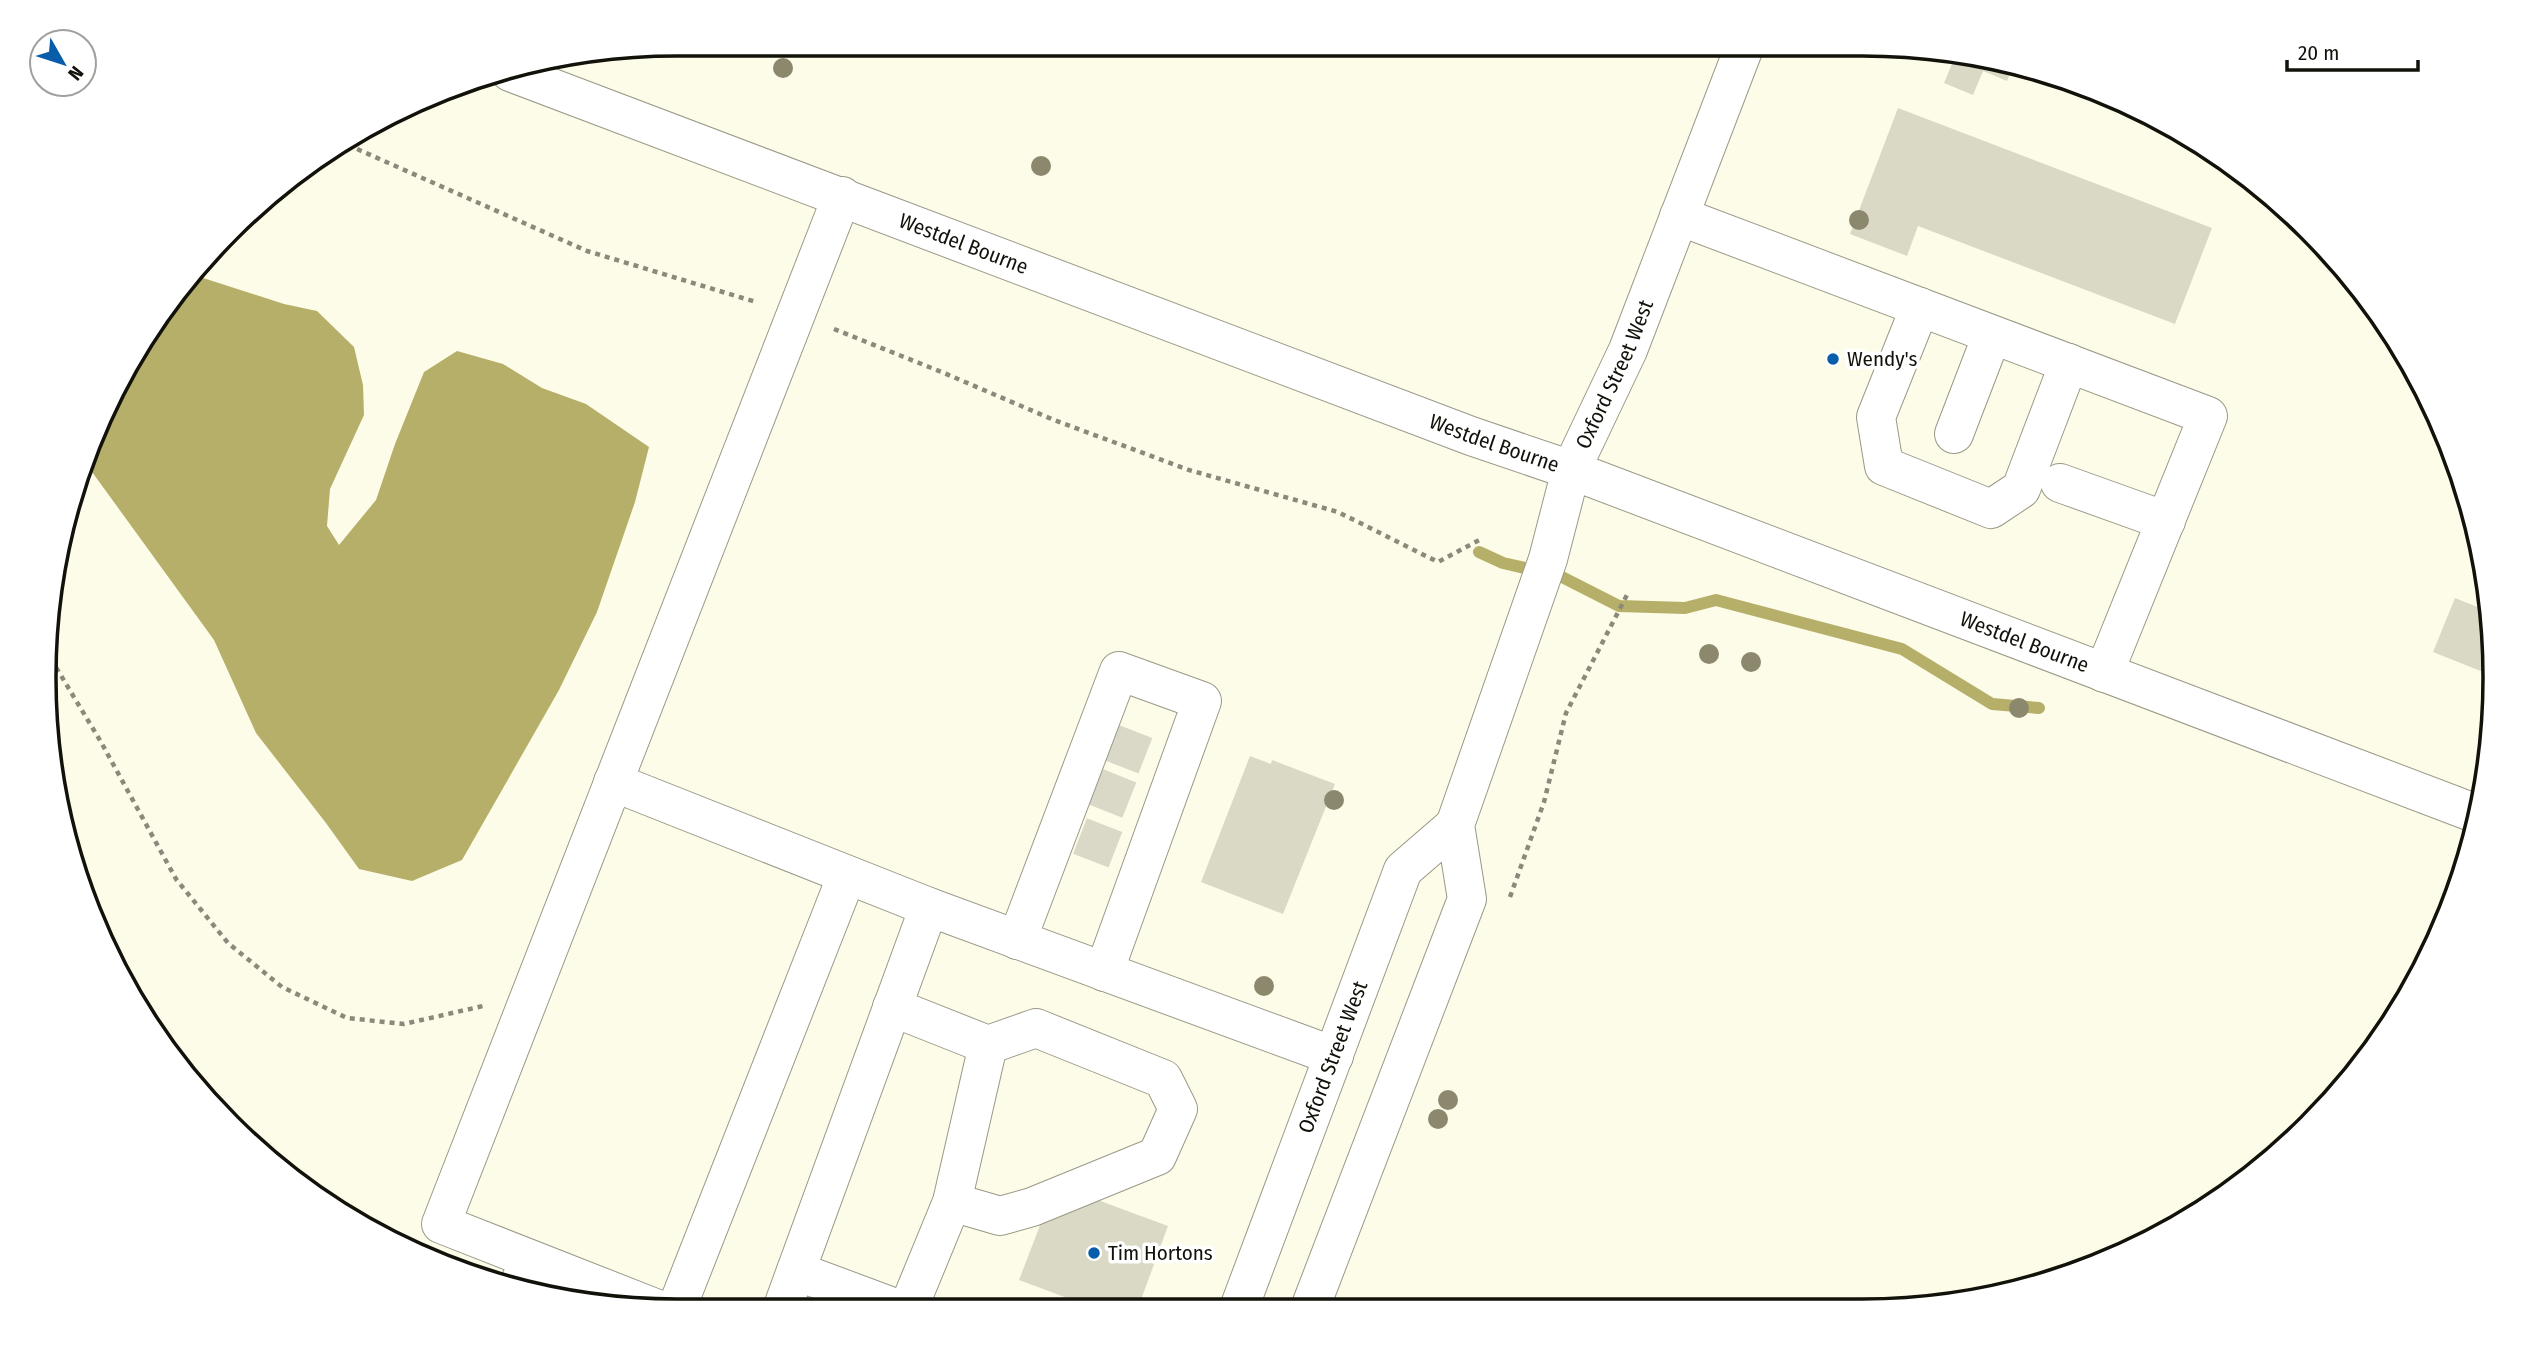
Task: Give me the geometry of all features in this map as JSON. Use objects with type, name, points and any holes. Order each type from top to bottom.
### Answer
[{"type":"main road","name":"Oxford Street West","points":[[1313,1299],[1467,899],[1455,825],[1548,559],[1571,470],[1628,350],[1741,56]]},
{"type":"main road","name":"Westdel Bourne","points":[[521,76],[2468,811]]},
{"type":"main road","points":[[601,1294],[523,1274],[441,1224],[842,196]]},
{"type":"main road","points":[[1679,216],[2208,416],[2104,673]]},
{"type":"main road","points":[[1920,307],[1876,417],[1884,466],[1991,509],[2021,489],[2069,363]]},
{"type":"main road","points":[[1954,435],[1992,335]]},
{"type":"main road","points":[[2060,483],[2166,521]]},
{"type":"main road","points":[[1017,940],[1069,833],[1102,739],[1119,671],[1202,701],[1164,763],[1130,855],[1104,971]]},
{"type":"main road","points":[[613,782],[929,907],[1334,1056]]},
{"type":"main road","name":"Oxford Street West","points":[[1242,1299],[1403,870],[1455,825]]},
{"type":"main road","points":[[680,1299],[847,875]]},
{"type":"main road","points":[[786,1299],[929,907]]},
{"type":"main road","points":[[892,1007],[988,1045],[1036,1028],[1163,1079],[1178,1109],[1157,1156],[1032,1207],[1000,1216],[952,1202]]},
{"type":"main road","points":[[912,1299],[952,1202],[988,1045]]},
{"type":"main road","points":[[796,1271],[871,1299]]},
{"type":"path","points":[[354,147],[587,251],[794,314],[1054,420],[1189,470],[1338,512],[1437,562],[1483,538]]},
{"type":"path","points":[[56,668],[101,742],[176,879],[228,943],[282,987],[347,1018],[404,1024],[479,1006],[493,1007]]},
{"type":"shaded area","points":[[202,278],[284,304],[317,311],[354,347],[363,385],[364,415],[330,489],[327,526],[339,545],[376,500],[424,372],[457,351],[503,364],[542,388],[586,404],[649,447],[635,502],[597,612],[559,690],[462,860],[412,881],[359,869],[256,733],[214,640],[92,471],[103,440],[139,367],[184,299]]},
{"type":"building","points":[[1952,63],[2010,74],[2007,81],[1983,71],[1973,95],[1944,83]]},
{"type":"building","points":[[1898,108],[2212,228],[2175,324],[1918,226],[1907,256],[1850,234]]},
{"type":"building","points":[[2455,598],[2479,608],[2483,672],[2433,652]]},
{"type":"building","points":[[1250,756],[1271,764],[1272,760],[1335,784],[1283,914],[1201,882]]},
{"type":"building","name":"Tim Hortons","points":[[1095,1199],[1168,1226],[1141,1299],[1070,1299],[1019,1280],[1042,1220]]},
{"type":"waterway","points":[[1479,552],[1503,563],[1560,576],[1619,606],[1685,608],[1716,600],[1902,649],[1992,704],[2039,708]]},
{"type":"tunnel","points":[[1110,742],[1151,758]]},
{"type":"tunnel","points":[[1094,786],[1134,802]]},
{"type":"tunnel","points":[[1080,836],[1116,850]]},
{"type":"place","name":"Wendy's","points":[[1833,359]]},
{"type":"place","name":"Tim Hortons","points":[[1094,1253]]}]
